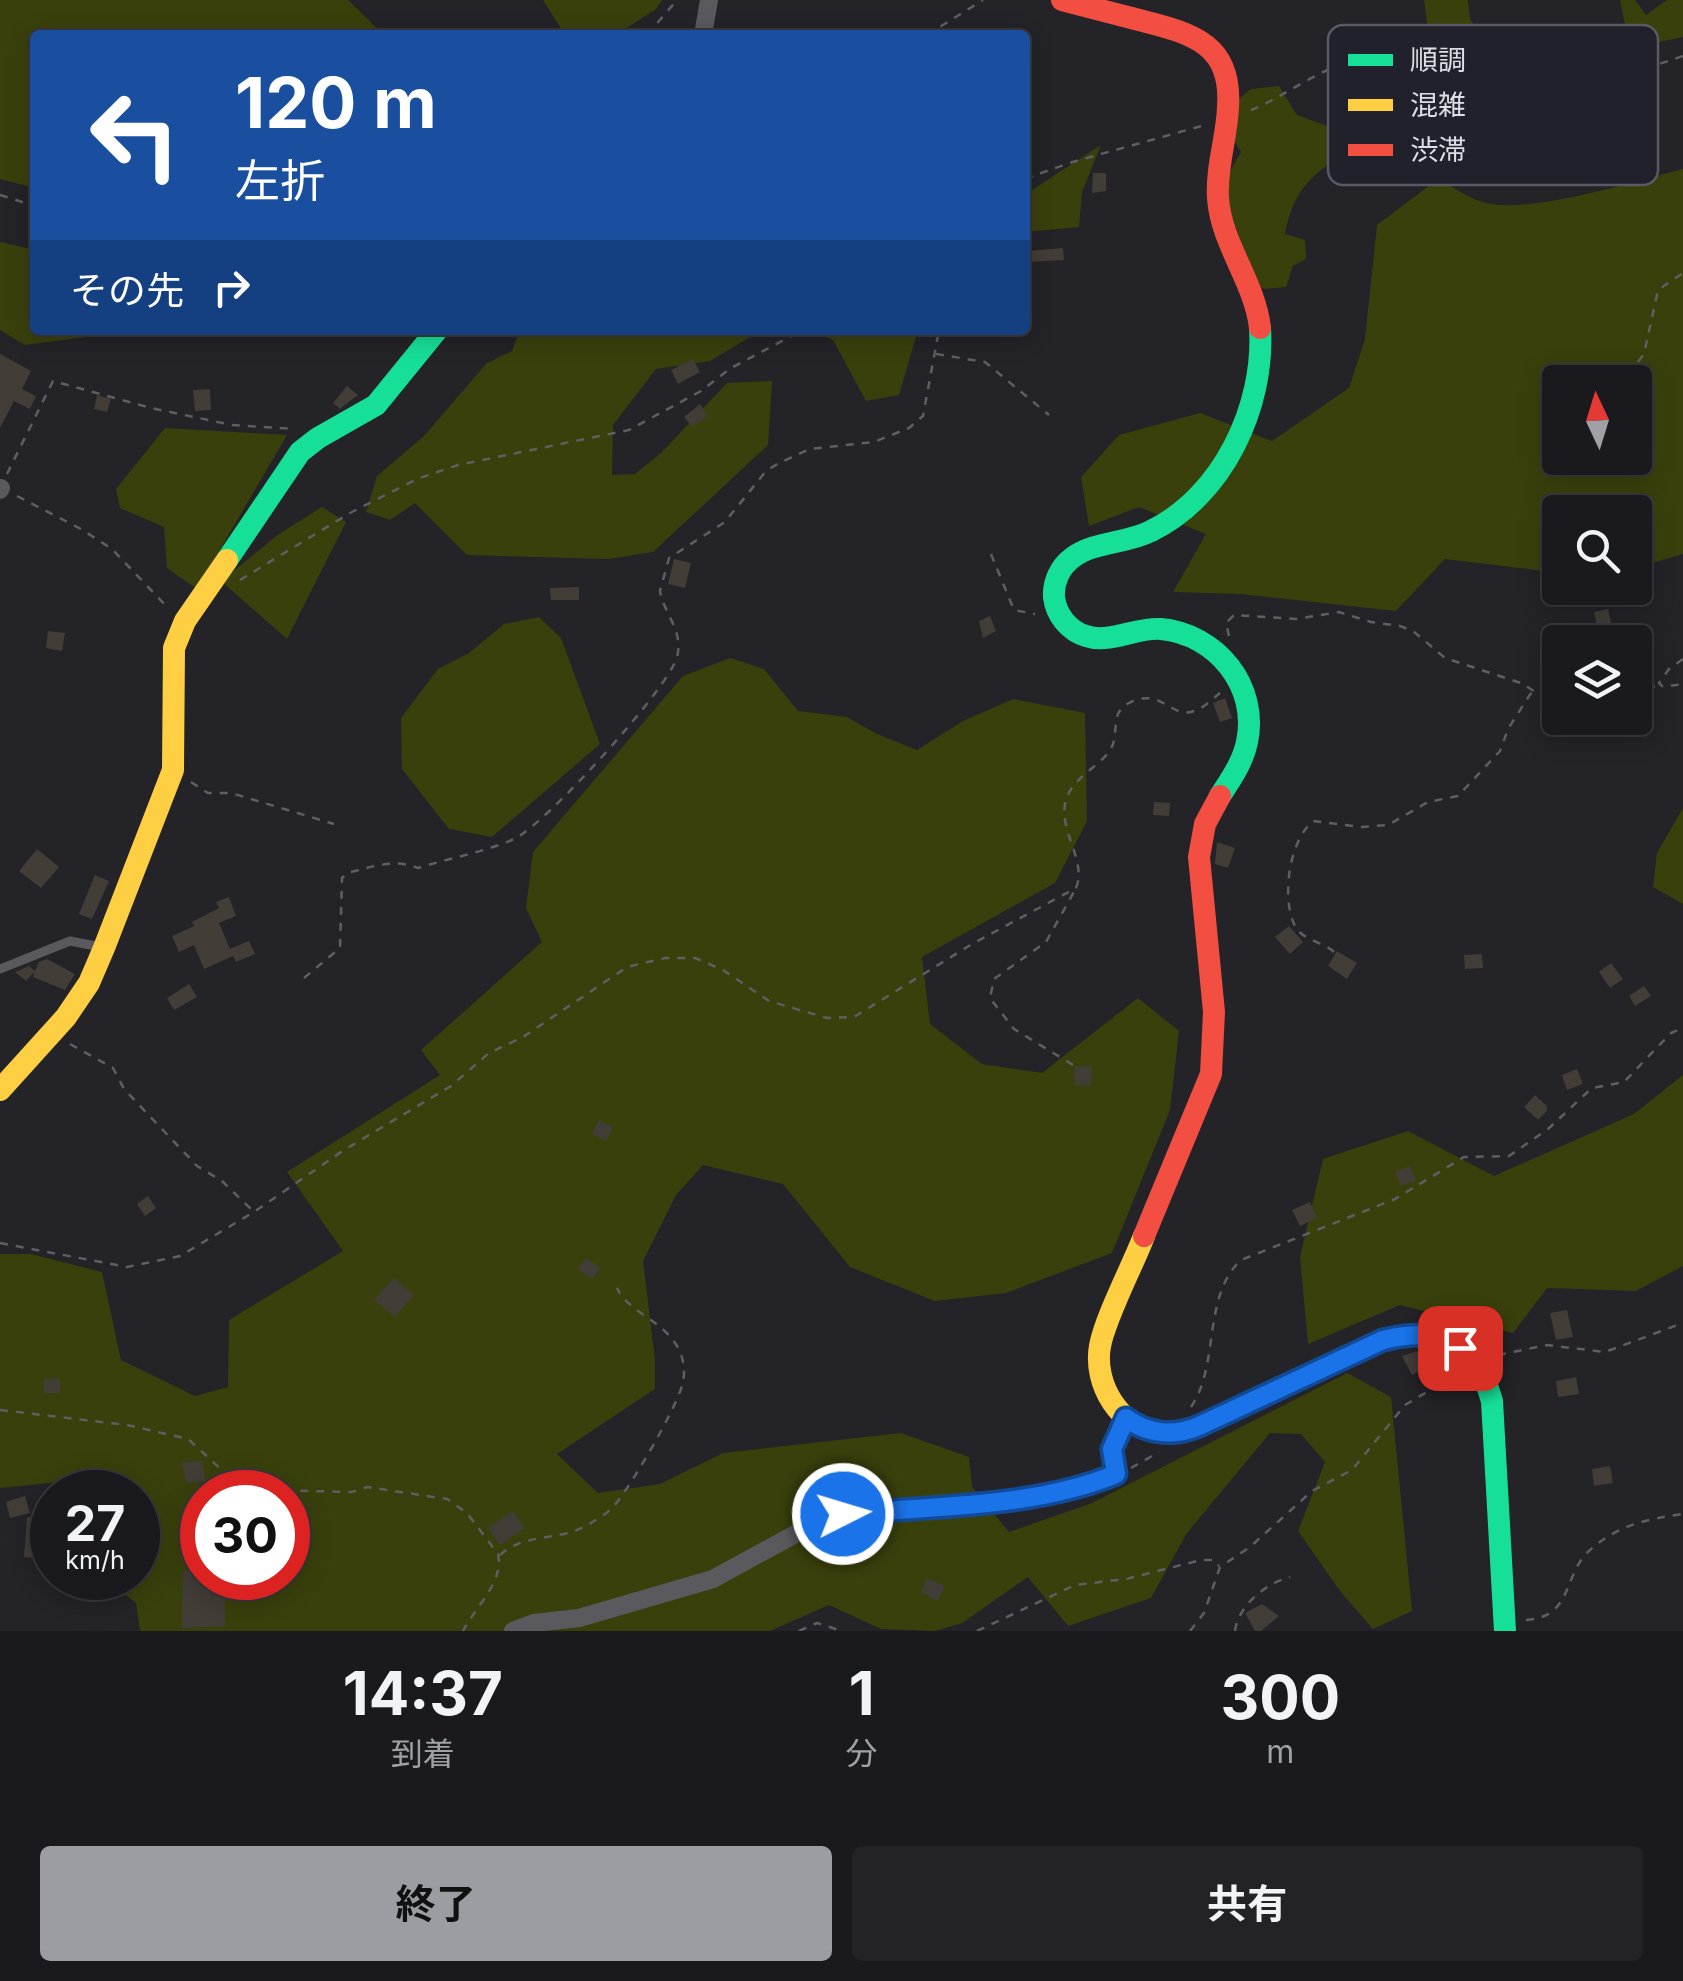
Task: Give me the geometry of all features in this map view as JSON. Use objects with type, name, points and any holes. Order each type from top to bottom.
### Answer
[{"type":"street","points":[[705,30],[709,0]]},
{"type":"street","points":[[1062,0],[1190,32],[1206,41],[1226,73],[1228,118],[1218,194],[1223,227],[1254,298],[1260,328],[1258,383],[1230,450],[1206,488],[1146,534],[1085,548],[1060,570],[1054,586],[1062,618],[1078,632],[1093,638],[1158,628],[1178,631],[1203,643],[1223,658],[1238,679],[1249,720],[1247,752],[1235,776],[1210,809],[1199,848],[1217,1037],[1212,1074],[1100,1344],[1098,1373],[1112,1403],[1126,1418],[1150,1431],[1190,1430],[1365,1348],[1403,1335],[1430,1334],[1446,1339],[1477,1362],[1492,1390],[1505,1626]]},
{"type":"street","points":[[0,1090],[89,983],[104,948],[172,770],[174,648],[185,621],[300,452],[322,433],[376,406],[433,335]]},
{"type":"street","points":[[513,1631],[534,1623],[579,1618],[713,1580],[830,1516],[1022,1498],[1082,1486],[1116,1474],[1112,1449],[1126,1418]]},
{"type":"lane","points":[[0,969],[70,941],[104,948]]},
{"type":"path","points":[[651,30],[677,0]]},
{"type":"path","points":[[935,30],[983,0]]},
{"type":"path","points":[[1658,64],[1683,56]]},
{"type":"path","points":[[1030,178],[1068,162],[1260,107],[1328,71]]},
{"type":"path","points":[[0,194],[30,204]]},
{"type":"path","points":[[1638,362],[1644,354],[1658,290],[1683,273]]},
{"type":"path","points":[[233,584],[336,521],[416,479],[458,466],[629,430],[794,335]]},
{"type":"path","points":[[304,978],[340,948],[342,878],[347,873],[392,862],[418,868],[514,839],[543,819],[645,709],[672,669],[678,656],[678,637],[662,600],[660,584],[669,558],[725,522],[766,470],[810,448],[874,442],[910,428],[923,416],[939,335]]},
{"type":"path","points":[[936,354],[985,362],[1049,415]]},
{"type":"path","points":[[185,621],[162,603],[112,549],[0,488],[52,381],[232,425],[322,433]]},
{"type":"path","points":[[990,554],[1014,610],[1062,618]]},
{"type":"path","points":[[1231,642],[1226,624],[1234,616],[1296,619],[1339,612],[1400,626],[1424,639],[1440,656],[1521,683],[1542,696]]},
{"type":"path","points":[[1652,687],[1683,659]]},
{"type":"path","points":[[1073,1064],[1014,1029],[990,998],[990,989],[1000,974],[1046,942],[1076,888],[1079,872],[1065,803],[1084,772],[1113,745],[1118,711],[1135,700],[1152,697],[1181,712],[1192,712],[1238,679]]},
{"type":"path","points":[[1659,682],[1663,687],[1683,684]]},
{"type":"path","points":[[1334,952],[1302,934],[1294,924],[1289,864],[1307,826],[1314,821],[1362,827],[1388,825],[1428,802],[1458,796],[1500,752],[1508,728],[1532,690]]},
{"type":"path","points":[[172,770],[208,793],[230,793],[334,824]]},
{"type":"path","points":[[0,1243],[127,1268],[180,1256],[451,1086],[489,1053],[523,1036],[627,966],[665,958],[695,958],[723,970],[769,1001],[828,1018],[854,1018],[972,944],[1076,888]]},
{"type":"path","points":[[1190,1408],[1212,1348],[1225,1286],[1241,1260],[1395,1199],[1464,1157],[1509,1156],[1548,1129],[1592,1088],[1624,1082],[1671,1033],[1683,1028]]},
{"type":"path","points":[[51,1032],[113,1068],[124,1089],[197,1166],[222,1181],[254,1212]]},
{"type":"path","points":[[498,1556],[512,1544],[572,1532],[612,1508],[680,1393],[684,1364],[673,1339],[643,1311],[623,1302],[617,1288]]},
{"type":"path","points":[[1190,1631],[1204,1613],[1220,1567],[1250,1547],[1312,1491],[1352,1470],[1405,1405],[1477,1362],[1522,1348],[1547,1344],[1604,1352],[1683,1323]]},
{"type":"path","points":[[0,1410],[127,1426],[188,1439],[224,1472],[247,1486],[264,1490],[352,1492],[367,1487],[447,1499],[467,1513],[498,1556],[499,1574],[494,1585],[463,1631]]},
{"type":"path","points":[[1116,1474],[1163,1450]]},
{"type":"path","points":[[1505,1626],[1549,1616],[1560,1604],[1586,1553],[1627,1524],[1683,1514]]},
{"type":"path","points":[[978,1631],[1075,1585],[1126,1579],[1201,1560],[1213,1560],[1220,1567]]},
{"type":"path","points":[[1236,1631],[1240,1611],[1278,1580],[1290,1578]]},
{"type":"path","points":[[800,1631],[817,1623],[842,1631]]},
{"type":"green space","points":[[0,0],[348,0],[379,30],[30,30],[30,187],[0,179]]},
{"type":"green space","points":[[543,0],[662,0],[656,9],[624,30],[562,30]]},
{"type":"green space","points":[[1424,0],[1468,0],[1474,25],[1427,25]]},
{"type":"green space","points":[[1620,0],[1635,0],[1646,15],[1667,0],[1683,0],[1683,37],[1658,42],[1658,25],[1625,25]]},
{"type":"green space","points":[[1279,86],[1297,115],[1328,126],[1328,165],[1298,196],[1285,234],[1305,240],[1306,259],[1293,266],[1286,287],[1264,289],[1256,284],[1230,212],[1227,177],[1241,152],[1230,134],[1230,106],[1251,89]]},
{"type":"green space","points":[[1101,145],[1082,192],[1079,227],[1030,232],[1030,191]]},
{"type":"green space","points":[[1683,169],[1683,554],[1652,563],[1652,495],[1542,495],[1542,571],[1445,559],[1396,611],[1240,594],[1173,592],[1206,534],[1139,507],[1089,526],[1081,477],[1119,435],[1200,413],[1272,441],[1349,388],[1365,339],[1377,225],[1430,185],[1449,185],[1480,201],[1505,205],[1556,200],[1623,185],[1658,185],[1658,176]]},
{"type":"green space","points":[[0,242],[30,249],[30,335],[86,337],[25,345],[0,330]]},
{"type":"green space","points":[[518,335],[755,335],[710,361],[656,369],[613,425],[612,475],[635,474],[661,453],[727,383],[772,381],[768,445],[653,552],[608,559],[467,555],[415,503],[390,520],[366,512],[377,476],[424,436],[487,363],[512,351]]},
{"type":"green space","points":[[821,335],[917,335],[899,395],[866,401],[833,340]]},
{"type":"green space","points":[[165,428],[287,435],[197,589],[167,568],[164,527],[120,508],[116,489]]},
{"type":"green space","points":[[322,507],[346,522],[287,639],[221,581],[279,534]]},
{"type":"green space","points":[[539,617],[561,638],[600,744],[492,837],[449,829],[402,769],[401,718],[438,669],[469,653],[504,624]]},
{"type":"green space","points":[[730,658],[764,669],[798,711],[847,717],[917,750],[963,721],[1013,699],[1085,713],[1087,821],[1055,883],[922,957],[930,1024],[982,1064],[1042,1073],[1138,998],[1179,1031],[1170,1110],[1112,1253],[1006,1293],[935,1301],[850,1267],[783,1184],[703,1165],[676,1195],[643,1261],[655,1389],[557,1454],[598,1493],[660,1484],[723,1453],[901,1433],[969,1457],[972,1487],[1009,1532],[1092,1503],[1347,1373],[1391,1397],[1412,1611],[1373,1629],[1340,1591],[1298,1531],[1325,1462],[1301,1434],[1270,1433],[1187,1533],[1151,1598],[1068,1626],[1028,1577],[962,1623],[935,1631],[881,1629],[829,1605],[770,1631],[140,1631],[132,1600],[160,1600],[160,1470],[30,1470],[30,1485],[0,1488],[0,1254],[31,1254],[102,1272],[121,1360],[195,1396],[228,1387],[229,1320],[343,1251],[287,1172],[440,1075],[421,1050],[542,942],[526,908],[533,852],[683,676]]},
{"type":"green space","points":[[1683,808],[1683,904],[1653,887],[1657,853]]},
{"type":"green space","points":[[1683,1075],[1683,1266],[1636,1291],[1547,1288],[1513,1333],[1400,1305],[1308,1344],[1300,1257],[1323,1159],[1408,1131],[1494,1176],[1634,1114]]},
{"type":"building","points":[[1093,173],[1106,173],[1106,191],[1092,193]]},
{"type":"building","points":[[1063,248],[1064,260],[1030,262],[1030,251]]},
{"type":"building","points":[[0,354],[31,371],[22,389],[36,396],[30,409],[14,401],[0,428]]},
{"type":"building","points":[[693,359],[700,372],[678,384],[671,370]]},
{"type":"building","points":[[347,386],[358,395],[340,409],[333,403]]},
{"type":"building","points":[[210,389],[211,410],[195,411],[193,390]]},
{"type":"building","points":[[97,395],[111,399],[107,412],[94,409]]},
{"type":"building","points":[[700,404],[708,416],[692,427],[684,417]]},
{"type":"building","points":[[674,559],[691,563],[685,588],[668,584]]},
{"type":"building","points":[[579,587],[579,600],[551,600],[550,588]]},
{"type":"building","points":[[1608,609],[1612,625],[1597,625],[1594,612]]},
{"type":"building","points":[[990,616],[996,631],[983,638],[979,621]]},
{"type":"building","points":[[48,631],[65,633],[62,651],[46,648]]},
{"type":"building","points":[[1225,698],[1232,718],[1220,722],[1213,703]]},
{"type":"building","points":[[1154,802],[1170,803],[1169,816],[1153,815]]},
{"type":"building","points":[[1217,842],[1235,848],[1228,868],[1215,864]]},
{"type":"building","points":[[37,849],[59,867],[41,888],[19,871]]},
{"type":"building","points":[[95,875],[109,881],[92,919],[79,914]]},
{"type":"building","points":[[229,897],[236,916],[219,923],[230,949],[249,941],[255,954],[236,962],[233,956],[204,969],[194,945],[179,952],[172,936],[194,926],[192,922],[219,908],[216,902]]},
{"type":"building","points":[[1289,926],[1303,942],[1290,954],[1275,937]]},
{"type":"building","points":[[1337,951],[1357,963],[1347,979],[1328,966]]},
{"type":"building","points":[[1482,954],[1483,968],[1465,969],[1464,955]]},
{"type":"building","points":[[47,959],[75,974],[65,990],[33,977],[34,972],[26,981],[15,972],[29,966],[35,971],[39,962]]},
{"type":"building","points":[[1611,963],[1623,979],[1610,988],[1599,972]]},
{"type":"building","points":[[189,984],[197,997],[174,1010],[167,998]]},
{"type":"building","points":[[1644,986],[1651,996],[1635,1006],[1629,996]]},
{"type":"building","points":[[1075,1066],[1092,1067],[1091,1086],[1074,1085]]},
{"type":"building","points":[[1577,1069],[1583,1084],[1567,1090],[1562,1075]]},
{"type":"building","points":[[1535,1095],[1547,1106],[1538,1120],[1524,1107]]},
{"type":"building","points":[[599,1120],[613,1128],[606,1141],[592,1134]]},
{"type":"building","points":[[1410,1166],[1416,1180],[1401,1186],[1395,1172]]},
{"type":"building","points":[[148,1196],[156,1208],[145,1216],[137,1204]]},
{"type":"building","points":[[1310,1202],[1317,1218],[1300,1226],[1292,1210]]},
{"type":"building","points":[[586,1258],[600,1268],[592,1279],[578,1269]]},
{"type":"building","points":[[394,1278],[414,1295],[395,1317],[374,1300]]},
{"type":"building","points":[[1567,1310],[1573,1337],[1556,1340],[1550,1313]]},
{"type":"building","points":[[1417,1351],[1425,1368],[1412,1375],[1402,1356]]},
{"type":"building","points":[[1576,1377],[1579,1394],[1558,1397],[1556,1381]]},
{"type":"building","points":[[44,1379],[60,1379],[60,1393],[44,1393]]},
{"type":"building","points":[[202,1461],[204,1470],[184,1470],[182,1462]]},
{"type":"building","points":[[1610,1466],[1613,1483],[1594,1486],[1592,1469]]},
{"type":"building","points":[[25,1496],[30,1513],[10,1518],[6,1502]]},
{"type":"building","points":[[513,1511],[525,1528],[500,1545],[488,1528]]},
{"type":"building","points":[[27,1517],[30,1517],[30,1558],[24,1557]]},
{"type":"building","points":[[927,1578],[945,1586],[938,1601],[921,1592]]},
{"type":"building","points":[[182,1600],[225,1600],[225,1626],[182,1628]]},
{"type":"building","points":[[1262,1604],[1279,1616],[1261,1631],[1255,1631],[1245,1613]]},
{"type":"traffic: fast","points":[[1220,796],[1243,756],[1249,721],[1240,683],[1229,666],[1216,652],[1181,633],[1152,629],[1104,638],[1080,634],[1061,616],[1054,591],[1061,570],[1072,558],[1090,548],[1151,531],[1177,515],[1218,472],[1247,417],[1260,358],[1260,328]]},
{"type":"traffic: fast","points":[[227,560],[300,452],[376,405],[433,335]]},
{"type":"traffic: fast","points":[[1441,1338],[1469,1353],[1481,1371],[1492,1401],[1505,1631]]},
{"type":"traffic: slow","points":[[0,1090],[66,1017],[89,983],[104,948],[173,770],[174,648],[185,621],[227,560]]},
{"type":"traffic: slow","points":[[1144,1236],[1107,1321],[1099,1360],[1112,1402],[1133,1423],[1146,1429],[1170,1432],[1199,1426],[1383,1339],[1422,1334],[1441,1338]]},
{"type":"traffic: jam","points":[[1062,0],[1178,31],[1206,46],[1224,69],[1228,86],[1218,186],[1220,215],[1252,295],[1260,328]]},
{"type":"traffic: jam","points":[[1144,1236],[1211,1074],[1214,1012],[1199,857],[1205,824],[1220,796]]},
{"type":"route","points":[[843,1514],[1022,1498],[1082,1486],[1116,1474],[1112,1449],[1126,1418],[1150,1431],[1190,1430],[1383,1340],[1430,1334],[1460,1348]]}]
